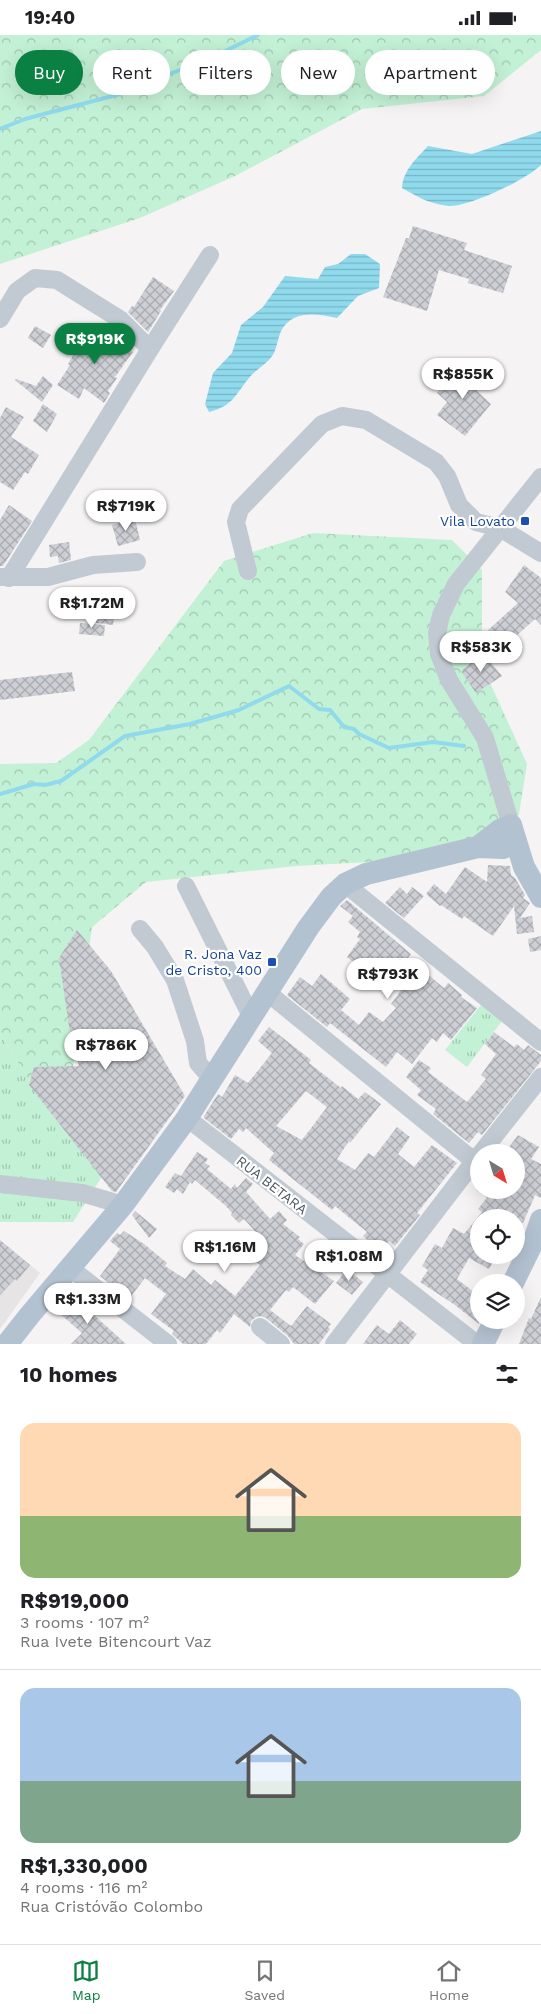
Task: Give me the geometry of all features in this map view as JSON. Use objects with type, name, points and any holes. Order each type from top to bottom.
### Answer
[{"type":"main road","points":[[7,1344],[124,1205],[187,1118],[330,897],[346,884],[366,874],[478,847],[503,848],[513,834]]},
{"type":"main road","points":[[513,834],[524,867],[541,897]]},
{"type":"main road","points":[[517,1274],[534,1240],[541,1220]]},
{"type":"main road","points":[[483,1344],[490,1329]]},
{"type":"street","points":[[5,577],[210,255]]},
{"type":"street","points":[[0,319],[17,291],[35,279],[57,280],[121,320],[150,349]]},
{"type":"street","points":[[248,571],[236,521],[240,509],[322,424],[342,416],[366,420],[436,461],[447,476],[459,505],[476,522],[500,528],[541,553]]},
{"type":"street","points":[[513,834],[485,738],[449,680],[439,654],[437,633],[441,615],[456,584],[541,477]]},
{"type":"street","points":[[5,577],[48,577],[93,565],[137,562]]},
{"type":"street","points":[[346,884],[541,1042]]},
{"type":"street","points":[[186,886],[252,1018]]},
{"type":"street","points":[[140,929],[155,947],[175,979],[195,1041],[198,1063],[212,1079]]},
{"type":"street","points":[[268,993],[470,1150]]},
{"type":"street","points":[[488,1144],[541,1077]]},
{"type":"street","name":"RUA BETARA","points":[[187,1118],[477,1344]]},
{"type":"street","points":[[334,1344],[470,1166]]},
{"type":"street","points":[[0,1184],[82,1193],[124,1205]]},
{"type":"street","points":[[70,1268],[168,1344]]},
{"type":"street","points":[[260,1327],[281,1344]]},
{"type":"shaded area","points":[[0,1240],[40,1273],[0,1329]]},
{"type":"green space","points":[[0,35],[541,35],[541,50],[495,87],[495,50],[365,50],[365,95],[485,95],[362,109],[235,176],[140,218],[0,264]]},
{"type":"green space","points":[[313,533],[452,540],[482,570],[482,665],[527,764],[519,814],[460,857],[296,866],[146,882],[92,927],[71,1082],[44,1103],[0,1034],[0,764],[56,763],[89,740],[224,561]]},
{"type":"green space","points":[[481,1005],[502,1021],[467,1067],[445,1050]]},
{"type":"green space","points":[[0,1034],[44,1103],[110,1164],[73,1222],[0,1222]]},
{"type":"water","points":[[541,131],[541,165],[511,185],[483,197],[470,202],[449,206],[430,202],[402,188],[408,170],[428,146],[472,154]]},
{"type":"water","points":[[351,254],[365,254],[380,264],[379,288],[358,296],[337,318],[322,315],[306,315],[292,319],[281,331],[274,353],[269,360],[252,375],[229,403],[209,412],[205,404],[213,373],[232,353],[241,325],[263,307],[285,276],[318,279],[325,267],[338,264]]},
{"type":"building","points":[[413,226],[467,243],[464,250],[512,266],[503,293],[468,283],[469,279],[439,270],[427,311],[383,297],[406,238],[409,238]]},
{"type":"building","points":[[153,277],[174,291],[160,310],[148,332],[128,312],[132,306],[134,307]]},
{"type":"building","points":[[94,324],[133,352],[115,377],[117,378],[108,391],[110,393],[104,403],[84,388],[79,399],[57,385],[70,365],[68,364],[80,344]]},
{"type":"building","points":[[35,326],[51,335],[43,348],[28,338]]},
{"type":"building","points":[[460,362],[484,380],[477,391],[491,404],[465,436],[437,415],[447,402],[437,393]]},
{"type":"building","points":[[43,376],[53,385],[42,402],[15,380],[36,386]]},
{"type":"building","points":[[43,404],[57,414],[47,432],[33,421]]},
{"type":"building","points":[[6,407],[24,417],[11,437],[39,455],[28,474],[25,472],[13,490],[0,482],[0,418]]},
{"type":"building","points":[[9,505],[32,521],[3,566],[0,566],[0,520]]},
{"type":"building","points":[[135,519],[140,540],[118,546],[112,525]]},
{"type":"building","points":[[69,542],[71,560],[59,563],[58,556],[50,557],[49,545]]},
{"type":"building","points":[[524,565],[541,578],[541,625],[535,619],[503,648],[488,630],[518,603],[505,592]]},
{"type":"building","points":[[99,599],[116,600],[113,625],[96,623]]},
{"type":"building","points":[[80,623],[105,625],[104,636],[79,634]]},
{"type":"building","points":[[483,653],[502,676],[476,693],[461,671]]},
{"type":"building","points":[[72,672],[75,691],[0,700],[0,680]]},
{"type":"building","points":[[488,865],[510,866],[511,875],[515,878],[525,895],[523,898],[530,903],[520,918],[532,916],[534,932],[517,934],[514,906],[493,936],[464,916],[462,919],[440,906],[426,894],[434,884],[446,894],[465,867],[487,882]]},
{"type":"building","points":[[400,887],[407,894],[412,887],[424,896],[404,918],[385,903]]},
{"type":"building","points":[[347,900],[411,954],[408,958],[427,974],[444,988],[448,983],[462,995],[461,997],[477,1008],[451,1040],[443,1033],[437,1042],[432,1038],[412,1064],[397,1052],[386,1067],[330,1023],[327,1027],[287,995],[300,977],[312,986],[321,974],[350,999],[341,1010],[359,1025],[369,1012],[383,1022],[396,1008],[391,1004],[404,986],[397,980],[402,973],[385,959],[371,977],[347,957],[360,939],[357,937],[360,932],[348,922],[353,916],[340,906]]},
{"type":"building","points":[[77,930],[111,971],[185,1096],[116,1192],[112,1191],[29,1085],[34,1067],[79,1066],[70,1033],[59,958]]},
{"type":"building","points":[[541,936],[541,950],[530,952],[528,939]]},
{"type":"building","points":[[269,1027],[311,1060],[309,1063],[341,1088],[342,1086],[358,1099],[365,1092],[381,1104],[350,1143],[349,1141],[337,1159],[355,1170],[368,1153],[374,1157],[397,1127],[410,1137],[398,1154],[414,1167],[432,1145],[457,1163],[417,1213],[420,1215],[395,1246],[389,1241],[380,1251],[363,1236],[367,1232],[335,1206],[332,1210],[269,1160],[274,1153],[246,1128],[243,1132],[239,1129],[231,1139],[204,1118],[218,1094],[222,1097],[235,1075],[248,1083],[272,1053],[258,1041]],"holes":[[[306,1091],[327,1107],[302,1140],[276,1126]]]},
{"type":"building","points":[[494,1032],[514,1047],[517,1044],[524,1050],[528,1045],[541,1055],[541,1061],[482,1135],[478,1132],[469,1143],[433,1114],[436,1109],[417,1095],[421,1090],[406,1077],[419,1060],[431,1068],[428,1072],[467,1102],[486,1079],[481,1075],[496,1054],[485,1044]]},
{"type":"building","points":[[518,1135],[539,1147],[531,1159],[541,1164],[541,1198],[535,1195],[525,1218],[525,1209],[478,1209],[486,1199],[525,1199],[525,1144],[512,1144]]},
{"type":"building","points":[[197,1152],[208,1159],[205,1163],[210,1166],[207,1169],[231,1189],[235,1184],[237,1188],[246,1178],[253,1184],[246,1192],[270,1219],[279,1211],[287,1220],[283,1224],[300,1237],[298,1239],[304,1244],[295,1255],[334,1281],[315,1304],[293,1287],[289,1292],[286,1290],[270,1310],[291,1326],[307,1306],[331,1324],[328,1327],[330,1329],[319,1344],[294,1344],[288,1336],[266,1318],[256,1317],[251,1321],[250,1327],[234,1314],[220,1333],[217,1330],[206,1344],[183,1344],[172,1334],[174,1331],[151,1314],[166,1294],[145,1278],[129,1299],[100,1276],[120,1249],[110,1241],[117,1233],[120,1235],[124,1231],[144,1244],[167,1263],[165,1266],[185,1279],[193,1269],[211,1285],[215,1280],[235,1296],[260,1265],[248,1255],[262,1239],[244,1219],[239,1223],[226,1206],[195,1180],[192,1184],[190,1182],[183,1194],[177,1189],[174,1193],[165,1187],[175,1173],[181,1176]]},
{"type":"building","points":[[135,1211],[157,1229],[149,1238],[132,1215]]},
{"type":"building","points":[[470,1227],[470,1259],[457,1279],[470,1289],[470,1317],[420,1282],[428,1270],[422,1266],[435,1244],[442,1248],[453,1228],[464,1234]]},
{"type":"building","points":[[0,1240],[30,1265],[17,1281],[15,1279],[0,1295]]},
{"type":"building","points":[[480,1264],[492,1264],[489,1269]]},
{"type":"building","points":[[347,1269],[363,1282],[352,1295],[336,1283]]},
{"type":"building","points":[[73,1295],[126,1344],[71,1344],[82,1333],[58,1312]]},
{"type":"building","points":[[541,1297],[541,1344],[519,1344],[529,1318],[531,1319]]},
{"type":"building","points":[[400,1320],[417,1334],[409,1344],[363,1344],[377,1325],[389,1334]]},
{"type":"waterway","points":[[0,129],[25,119],[120,94],[217,55],[258,35]]},
{"type":"waterway","points":[[0,794],[34,784],[45,785],[61,781],[125,736],[190,724],[239,710],[289,686],[319,709],[330,710],[344,727],[354,729],[359,734],[389,748],[433,742],[464,746]]},
{"type":"place","name":"Vila Lovato","points":[[525,521]]},
{"type":"place","name":"R. Jona Vaz de Cristo, 400","points":[[272,962]]}]
